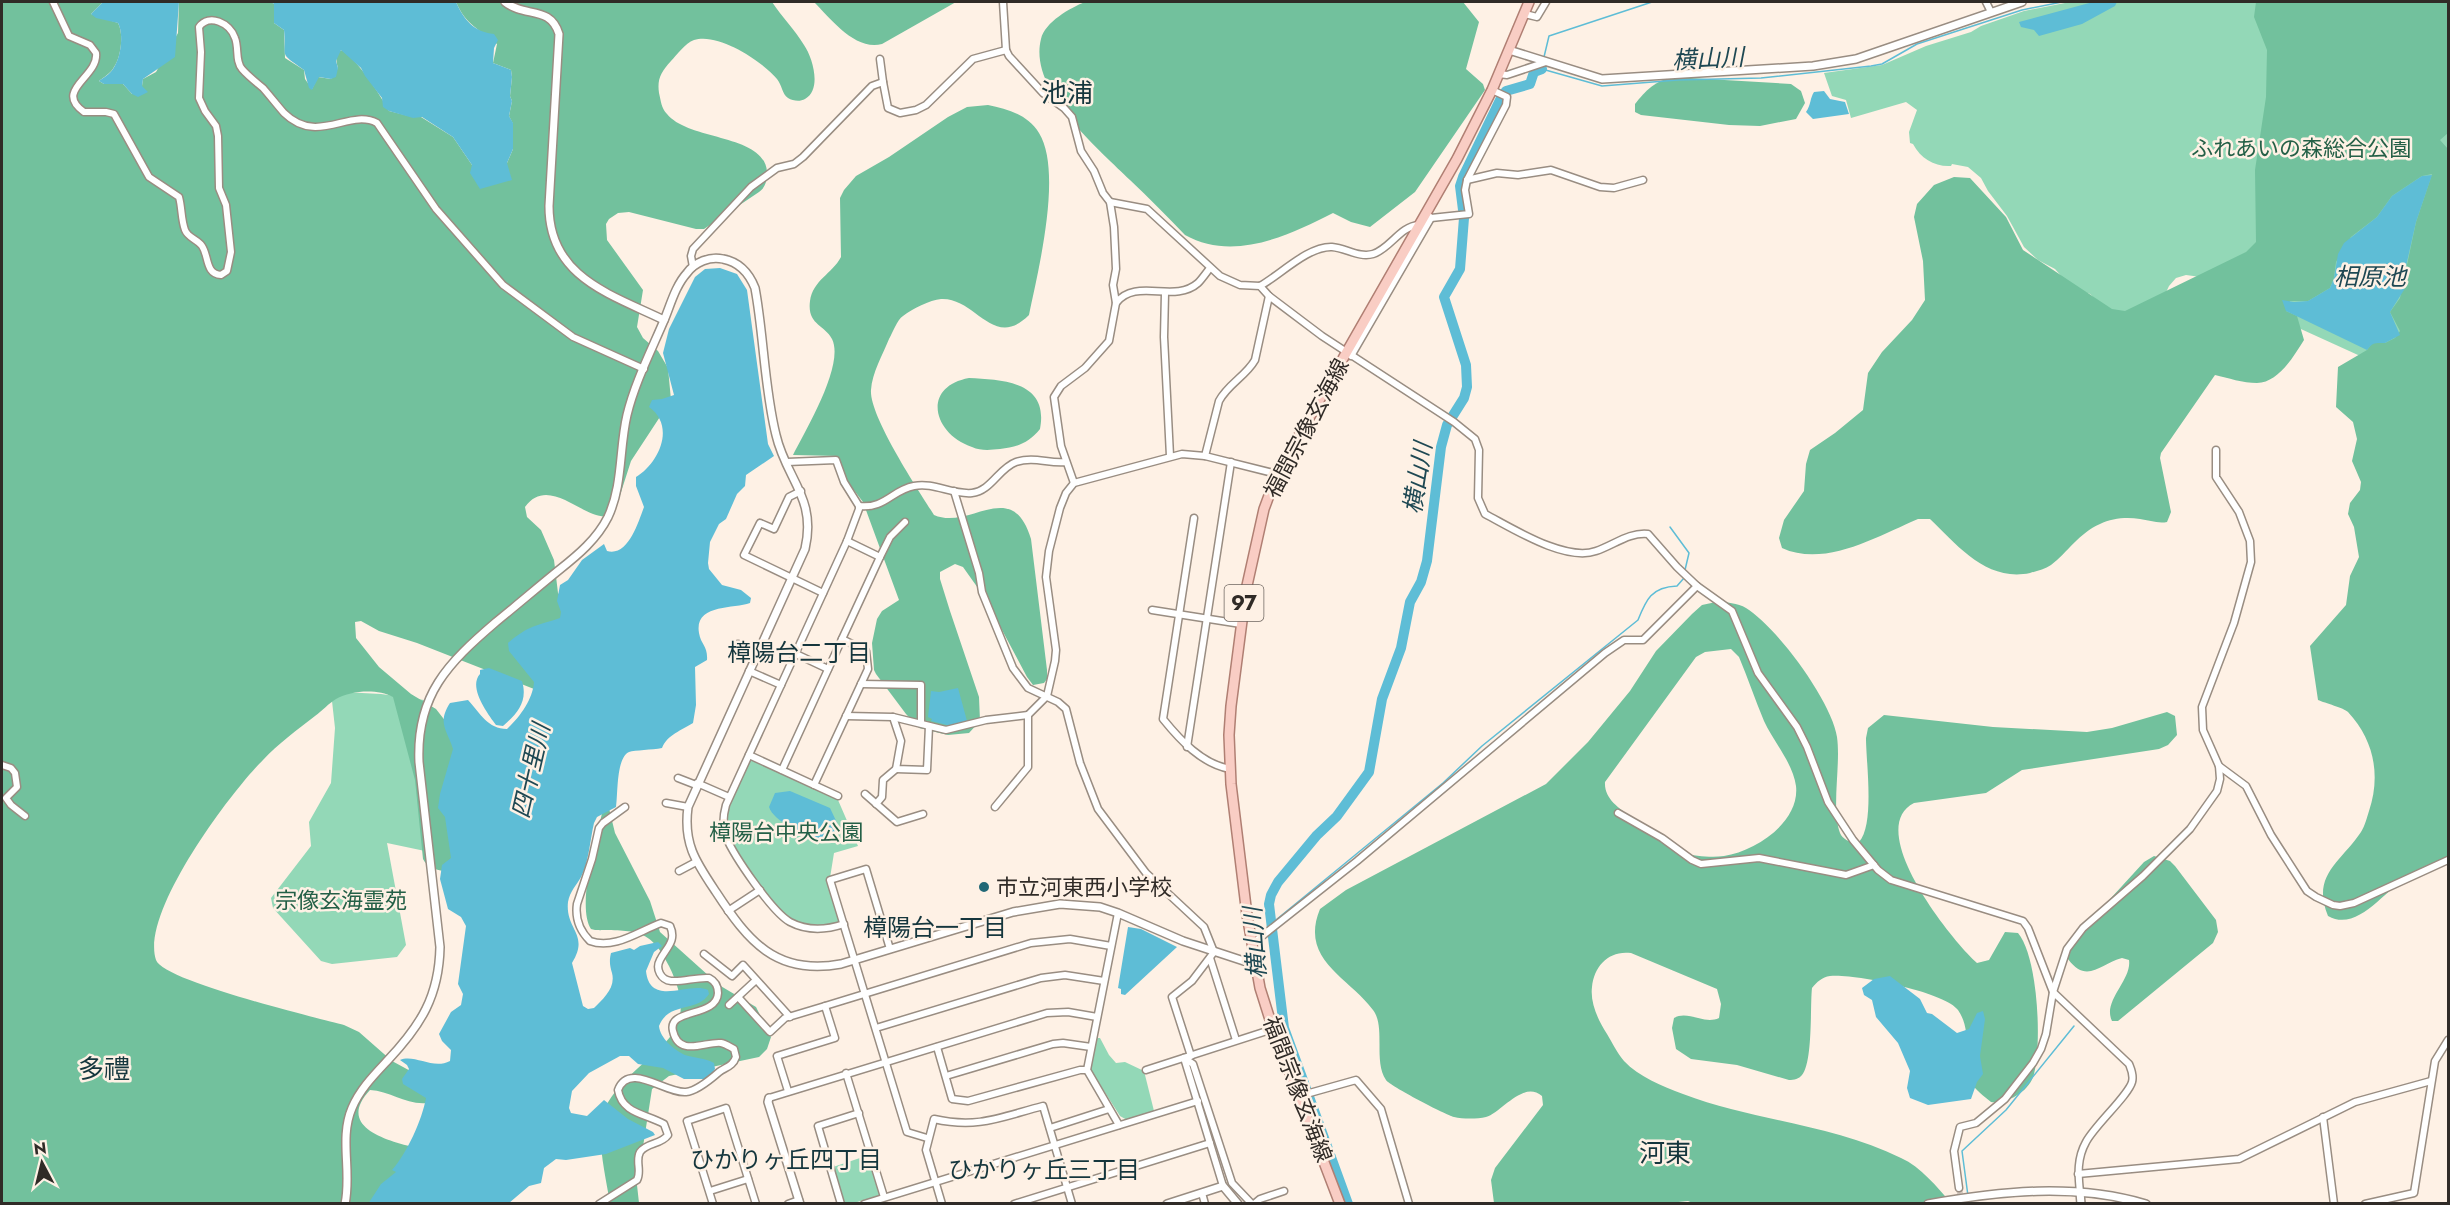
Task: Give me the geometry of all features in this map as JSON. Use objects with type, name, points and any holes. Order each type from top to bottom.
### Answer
[{"type":"main road","name":"福間宗像玄海線","points":[[1340,1203],[1273,1029],[1260,988],[1252,944],[1230,769],[1231,706],[1241,624],[1256,538],[1277,474],[1348,354],[1419,225],[1428,215],[1492,90],[1529,2]]},
{"type":"street","points":[[53,2],[69,36],[90,45],[96,53],[95,65],[76,86],[73,96],[76,106],[84,112],[106,112],[117,118],[149,177],[179,197],[186,233],[201,245],[208,265],[214,273],[218,275],[227,272],[231,252],[226,205],[219,188],[218,131],[201,103],[198,91],[201,52],[199,27],[212,19],[220,22],[233,33],[241,68],[290,117],[306,125],[320,128],[364,119],[377,123],[436,209],[503,285],[573,337],[644,369]]},
{"type":"street","points":[[505,2],[518,9],[546,16],[554,22],[559,34],[549,206],[552,233],[557,247],[565,261],[579,275],[664,320]]},
{"type":"street","points":[[1003,2],[1006,50],[1009,56],[1043,93],[1068,112],[1074,124],[1081,151],[1110,202],[1116,256],[1113,285],[1116,303],[1109,341],[1084,368],[1061,386],[1054,397],[1066,462],[1074,483]]},
{"type":"street","points":[[1525,14],[1537,17],[1546,2]]},
{"type":"street","points":[[1986,2],[1991,12]]},
{"type":"street","points":[[1509,50],[1602,79],[1835,64],[2022,2]]},
{"type":"street","points":[[880,59],[888,108],[900,113],[916,110],[926,105],[973,59],[1006,50]]},
{"type":"street","points":[[1499,74],[1507,75],[1546,62]]},
{"type":"street","points":[[693,267],[691,256],[693,249],[751,187],[777,168],[797,162],[868,89],[876,83],[883,82]]},
{"type":"street","points":[[1348,354],[1428,215],[1469,214],[1465,190],[1467,180],[1506,105],[1507,98],[1492,90]]},
{"type":"street","points":[[1467,180],[1497,174],[1518,175],[1551,170],[1600,188],[1614,188],[1644,180]]},
{"type":"street","points":[[1110,202],[1147,209],[1166,229],[1200,256],[1210,268],[1233,284],[1260,286],[1316,250],[1332,247],[1365,255],[1374,254],[1411,226],[1419,225]]},
{"type":"street","points":[[345,1203],[348,1185],[346,1134],[352,1107],[368,1081],[406,1042],[420,1022],[430,1002],[440,967],[440,947],[419,755],[420,734],[426,705],[437,682],[461,652],[580,552],[604,525],[614,504],[627,417],[644,369],[680,283],[693,267],[711,259],[724,259],[743,268],[752,280],[757,297],[775,433],[801,491],[807,509],[808,530],[805,549],[688,807],[688,842],[696,862],[728,911],[752,942],[776,958],[816,967],[855,960],[1040,906],[1082,905],[1118,912],[1212,955],[1256,965]]},
{"type":"street","points":[[1116,303],[1130,292],[1143,290],[1177,292],[1197,284],[1210,268]]},
{"type":"street","points":[[1260,286],[1269,296],[1348,354],[1454,422],[1475,439],[1479,450],[1478,498],[1485,514],[1548,547],[1584,553],[1594,553],[1630,536],[1648,534],[1697,586],[1732,611],[1758,673],[1797,727],[1828,802],[1853,840],[1874,865],[1891,880],[2023,921],[2028,928],[2053,992],[2129,1064],[2133,1076],[2130,1087],[2085,1143],[2078,1165],[2081,1203]]},
{"type":"street","points":[[1165,293],[1164,337],[1170,456]]},
{"type":"street","points":[[1205,456],[1219,400],[1223,393],[1250,369],[1256,360],[1269,296]]},
{"type":"street","points":[[1959,1188],[1954,1151],[1960,1127],[1976,1123],[2005,1100],[2033,1063],[2046,1034],[2053,992],[2067,949],[2083,928],[2143,876],[2190,829],[2217,791],[2220,779],[2219,766],[2203,730],[2202,707],[2234,623],[2251,562],[2250,541],[2240,512],[2216,477],[2216,450]]},
{"type":"street","points":[[846,716],[893,717],[953,729],[986,720],[1029,715],[1047,696],[1056,650],[1046,586],[1049,551],[1060,508],[1066,493],[1074,483],[1182,454],[1205,456],[1277,474]]},
{"type":"street","points":[[859,506],[886,502],[901,491],[917,485],[931,485],[970,494],[983,489],[1003,470],[1018,461],[1033,459],[1054,464],[1066,462]]},
{"type":"street","points":[[787,462],[836,460],[844,482],[859,506]]},
{"type":"street","points":[[1187,747],[1231,462]]},
{"type":"street","points":[[801,491],[789,497],[774,529],[760,523],[744,555],[823,593]]},
{"type":"street","points":[[954,491],[979,573],[982,592],[1013,668],[1028,688],[1062,705],[1068,714],[1080,763],[1098,809],[1146,873],[1204,927],[1236,1041]]},
{"type":"street","points":[[844,924],[819,929],[804,928],[791,922],[771,907],[726,838],[723,820],[729,797],[847,541],[859,506]]},
{"type":"street","points":[[1194,518],[1163,719],[1187,747],[1221,767],[1230,769]]},
{"type":"street","points":[[782,770],[880,557],[890,537],[905,522]]},
{"type":"street","points":[[847,541],[880,557]]},
{"type":"street","points":[[1252,944],[1357,861],[1605,653],[1624,640],[1643,639],[1697,586]]},
{"type":"street","points":[[1152,610],[1241,624]]},
{"type":"street","points":[[814,785],[868,669],[866,651],[842,639]]},
{"type":"street","points":[[738,644],[758,652]]},
{"type":"street","points":[[796,654],[828,669]]},
{"type":"street","points":[[749,670],[781,685]]},
{"type":"street","points":[[861,684],[921,685],[921,723]]},
{"type":"street","points":[[995,807],[1028,767],[1029,715]]},
{"type":"street","points":[[876,804],[882,797],[883,780],[896,769],[901,741],[893,717]]},
{"type":"street","points":[[896,769],[927,770],[929,726]]},
{"type":"street","points":[[748,755],[838,796]]},
{"type":"street","points":[[2,765],[13,770],[17,777],[17,787],[6,798],[25,816]]},
{"type":"street","points":[[2219,766],[2246,786],[2271,836],[2307,891],[2322,901],[2340,906],[2354,903],[2448,860]]},
{"type":"street","points":[[678,778],[729,797]]},
{"type":"street","points":[[865,794],[897,822],[923,814]]},
{"type":"street","points":[[666,803],[688,807]]},
{"type":"street","points":[[599,1203],[637,1180],[640,1175],[638,1160],[641,1151],[652,1144],[660,1143],[668,1135],[664,1124],[624,1105],[618,1090],[622,1083],[629,1079],[640,1079],[669,1089],[690,1092],[732,1064],[736,1057],[734,1049],[723,1043],[694,1047],[682,1044],[673,1033],[672,1025],[676,1019],[710,1006],[718,993],[716,983],[709,978],[672,981],[660,975],[660,960],[672,938],[670,926],[661,923],[635,935],[600,943],[590,941],[579,926],[577,904],[592,860],[599,828],[625,807]]},
{"type":"street","points":[[1618,813],[1701,864],[1759,858],[1846,875],[1874,865]]},
{"type":"street","points":[[679,871],[696,862]]},
{"type":"street","points":[[890,949],[866,869],[830,880],[907,1132],[927,1138]]},
{"type":"street","points":[[728,911],[760,890]]},
{"type":"street","points":[[1118,912],[1088,1070],[1119,1125]]},
{"type":"street","points":[[738,997],[770,1032],[790,1017],[1032,943],[1070,939],[1111,946]]},
{"type":"street","points":[[704,954],[732,976],[743,965],[790,1017]]},
{"type":"street","points":[[1191,1056],[1172,997],[1192,981],[1212,955]]},
{"type":"street","points":[[876,1028],[1041,978],[1065,975],[1104,981]]},
{"type":"street","points":[[729,1005],[756,980]]},
{"type":"street","points":[[788,1091],[777,1056],[835,1038],[825,1006]]},
{"type":"street","points":[[788,1203],[799,1202],[768,1102],[769,1098],[1047,1013],[1068,1012],[1097,1017]]},
{"type":"street","points":[[1146,1070],[1273,1029]]},
{"type":"street","points":[[2365,1203],[2414,1192],[2435,1061],[2448,1040]]},
{"type":"street","points":[[946,1077],[1053,1044],[1063,1042],[1091,1047]]},
{"type":"street","points":[[937,1047],[952,1099],[968,1101],[1080,1070],[1088,1070]]},
{"type":"street","points":[[1184,1058],[1222,1186],[1238,1203]]},
{"type":"street","points":[[1184,1058],[1193,1064],[1232,1183],[1253,1203],[1284,1191]]},
{"type":"street","points":[[846,1073],[884,1197]]},
{"type":"street","points":[[1299,1096],[1356,1080],[1381,1109],[1409,1203]]},
{"type":"street","points":[[2078,1174],[2239,1159],[2355,1102],[2431,1081]]},
{"type":"street","points":[[864,1203],[1198,1101]]},
{"type":"street","points":[[942,1203],[926,1150],[927,1138],[934,1119],[976,1124],[1043,1106],[1072,1203]]},
{"type":"street","points":[[703,1203],[713,1202],[687,1121],[726,1108],[756,1203]]},
{"type":"street","points":[[1050,1128],[1109,1109]]},
{"type":"street","points":[[841,1203],[818,1126],[859,1113]]},
{"type":"street","points":[[2323,1117],[2334,1203]]},
{"type":"street","points":[[1014,1203],[1210,1143]]},
{"type":"street","points":[[710,1191],[748,1179]]},
{"type":"street","points":[[1167,1203],[1222,1186]]},
{"type":"street","points":[[1928,1203],[2023,1191],[2080,1192],[2146,1203]]},
{"type":"street","points":[[1202,1193],[1205,1203]]},
{"type":"green space","points":[[2,2],[103,2],[91,14],[118,23],[121,39],[116,63],[111,71],[99,81],[104,84],[123,84],[132,94],[142,86],[143,79],[156,72],[178,33],[179,2],[271,2],[274,4],[274,23],[284,30],[285,58],[304,70],[305,79],[312,89],[318,77],[331,79],[338,68],[336,59],[341,50],[361,68],[389,111],[421,117],[453,137],[472,165],[507,163],[513,149],[513,124],[509,116],[512,101],[510,96],[512,77],[511,70],[493,63],[497,44],[464,16],[456,2],[772,2],[800,39],[813,65],[815,81],[813,89],[810,95],[801,101],[788,98],[777,79],[761,64],[739,50],[715,40],[694,40],[684,46],[660,76],[659,93],[662,107],[667,114],[678,123],[692,129],[740,144],[754,151],[763,160],[767,172],[766,181],[759,192],[704,229],[629,212],[618,213],[606,224],[607,240],[643,290],[637,327],[643,338],[658,351],[668,368],[671,400],[631,461],[614,514],[604,517],[558,497],[546,495],[535,498],[525,507],[527,517],[541,530],[554,560],[558,593],[572,612],[534,689],[417,643],[379,631],[361,621],[355,622],[356,638],[379,667],[411,694],[436,709],[450,727],[511,774],[444,871],[432,868],[423,859],[415,780],[393,697],[373,692],[357,692],[336,699],[275,748],[248,776],[210,825],[191,855],[161,914],[155,939],[156,960],[165,969],[242,998],[344,1025],[359,1032],[392,1061],[427,1080],[427,1103],[412,1102],[370,1090],[360,1105],[359,1118],[366,1128],[379,1136],[411,1147],[439,1153],[424,1203],[2,1204]]},
{"type":"green space","points":[[814,2],[956,2],[882,44],[872,45],[862,43],[844,32]]},
{"type":"green space","points":[[1085,2],[1463,2],[1479,22],[1466,69],[1483,84],[1485,90],[1415,192],[1370,227],[1351,222],[1333,213],[1298,230],[1260,243],[1222,246],[1203,243],[1185,235],[1084,135],[1055,98],[1045,78],[1040,58],[1043,33],[1059,16]]},
{"type":"green space","name":"ふれあいの森総合公園","points":[[2070,2],[2448,2],[2448,668],[2369,360],[2279,319],[2208,278],[2186,275],[2176,278],[2169,286],[2161,303],[2126,327],[2090,294],[2071,287],[2055,269],[2038,260],[2024,247],[2007,216],[1981,178],[1968,167],[1952,164],[1951,166],[1939,165],[1920,154],[1910,143],[1909,132],[1917,110],[1906,102],[1851,118],[1846,100],[1832,96],[1824,73],[1882,65],[1926,46],[1971,32],[1981,26],[2024,11]]},
{"type":"green space","points":[[2256,2],[2448,2],[2448,133],[2440,140],[2448,149],[2448,862],[2408,877],[2371,907],[2350,919],[2339,920],[2328,916],[2323,890],[2331,870],[2365,824],[2373,798],[2373,758],[2364,734],[2348,712],[2318,700],[2310,646],[2346,605],[2350,576],[2359,557],[2354,527],[2348,514],[2350,503],[2360,490],[2361,482],[2352,461],[2357,439],[2353,422],[2336,407],[2338,367],[2367,350],[2372,343],[2378,341],[2385,343],[2395,338],[2400,331],[2390,312],[2400,298],[2416,222],[2432,174],[2422,176],[2392,196],[2377,217],[2351,237],[2336,262],[2330,288],[2308,301],[2290,301],[2286,311],[2297,316],[2304,340],[2278,374],[2265,382],[2257,383],[2215,375],[2161,453],[2160,458],[2171,512],[2167,522],[2130,518],[2105,522],[2086,532],[2049,566],[2030,573],[2015,574],[2000,572],[1974,560],[1930,519],[1918,519],[1869,541],[1833,552],[1799,553],[1782,548],[1779,538],[1784,520],[1804,491],[1806,464],[1810,450],[1863,410],[1868,373],[1882,352],[1912,320],[1925,300],[1923,261],[1914,217],[1917,204],[1934,185],[1954,177],[1970,178],[2006,217],[2023,250],[2112,309],[2125,311],[2246,252],[2256,242],[2255,170],[2266,97],[2267,50],[2254,17]]},
{"type":"green space","points":[[1673,77],[1791,84],[1801,91],[1805,103],[1796,119],[1760,126],[1729,125],[1641,115],[1635,112],[1635,104],[1647,91],[1656,83]]},
{"type":"green space","points":[[988,105],[1023,117],[1039,133],[1046,150],[1049,196],[1029,315],[1016,325],[1005,327],[985,320],[953,301],[941,299],[921,305],[903,316],[897,323],[876,370],[871,390],[878,417],[886,435],[934,515],[948,518],[962,517],[1001,508],[1013,511],[1023,521],[1031,539],[1047,670],[1047,679],[1044,683],[1033,685],[1027,677],[985,598],[963,567],[955,564],[940,572],[940,579],[979,697],[980,721],[969,733],[948,735],[919,728],[874,670],[872,643],[877,619],[882,611],[899,600],[863,502],[847,481],[838,456],[793,455],[822,398],[833,365],[835,350],[832,339],[811,315],[810,301],[819,282],[841,257],[840,198],[844,190],[856,176],[889,157],[948,117],[967,107]]},
{"type":"green space","points":[[969,378],[1009,382],[1030,392],[1037,401],[1041,413],[1040,429],[1027,441],[1006,448],[979,449],[959,441],[941,422],[938,411],[939,400],[944,391],[954,383]]},
{"type":"green space","points":[[1724,602],[1746,608],[1773,631],[1814,686],[1833,722],[1837,737],[1837,823],[1841,835],[1850,841],[1859,842],[1867,822],[1866,738],[1868,728],[1884,715],[1993,727],[2087,732],[2112,728],[2167,712],[2175,716],[2177,735],[2168,745],[2159,749],[2022,770],[1986,793],[1914,803],[1901,816],[1899,836],[1905,859],[1932,909],[1965,951],[1977,963],[1989,960],[2005,932],[2018,933],[2025,945],[2034,980],[2038,1042],[2032,1080],[2023,1091],[2011,1099],[1991,1102],[1975,1088],[1969,1074],[1967,1037],[1963,1018],[1950,1003],[1918,991],[1898,985],[1841,976],[1830,976],[1820,980],[1812,988],[1806,1068],[1802,1075],[1789,1080],[1737,1065],[1691,1059],[1676,1049],[1672,1028],[1674,1018],[1685,1016],[1713,1020],[1719,1018],[1721,1004],[1717,989],[1631,953],[1616,954],[1610,957],[1599,966],[1596,972],[1593,979],[1593,1005],[1621,1058],[1637,1072],[1667,1088],[1710,1103],[1848,1137],[1875,1147],[1915,1167],[1951,1203],[1695,1204],[1688,1201],[1659,1204],[1494,1203],[1491,1180],[1495,1168],[1543,1105],[1542,1096],[1535,1092],[1520,1094],[1486,1117],[1466,1118],[1449,1115],[1397,1088],[1386,1080],[1382,1072],[1379,1025],[1373,1010],[1321,955],[1316,942],[1315,927],[1320,909],[1346,890],[1546,784],[1588,742],[1630,691],[1656,651],[1702,605]],"holes":[[[1731,649],[1739,657],[1764,721],[1791,769],[1796,786],[1795,799],[1791,811],[1774,833],[1749,848],[1719,857],[1683,853],[1662,842],[1617,806],[1607,793],[1605,782],[1696,657],[1705,652]]]},
{"type":"green space","name":"宗像玄海霊苑","points":[[343,692],[424,700],[421,709],[425,851],[387,843],[406,945],[397,957],[332,964],[321,961],[273,908],[271,898],[311,846],[309,822],[331,783],[335,728],[332,701]]},
{"type":"green space","name":"樟陽台中央公園","points":[[752,759],[838,800],[858,846],[834,853],[829,884],[840,921],[838,923],[816,926],[793,921],[774,904],[763,890],[733,844],[727,830],[726,812],[734,789],[749,760]]},
{"type":"green space","points":[[606,796],[615,833],[650,901],[660,932],[719,985],[756,1007],[771,1037],[767,1049],[759,1057],[669,1076],[652,1089],[637,1185],[639,1203],[610,1203],[601,1148],[602,1117],[617,1089],[672,1035],[681,1007],[678,989],[669,966],[655,944],[640,934],[591,929],[587,917],[587,884]]},
{"type":"green space","points":[[2154,856],[2170,861],[2175,866],[2216,920],[2218,932],[2213,943],[2118,1021],[2112,1021],[2111,1006],[2129,968],[2129,960],[2122,958],[2094,970],[2082,971],[2068,959],[2068,945],[2144,862]]},
{"type":"green space","points":[[1096,1038],[1100,1038],[1116,1063],[1125,1062],[1144,1071],[1154,1111],[1127,1120],[1120,1116],[1090,1069]]},
{"type":"green space","points":[[869,1155],[880,1195],[854,1203],[844,1203],[833,1167]]},
{"type":"water","points":[[103,2],[179,2],[175,57],[143,79],[142,86],[148,92],[138,97],[123,84],[104,84],[99,81],[110,73],[116,64],[121,39],[118,23],[96,18],[91,14]]},
{"type":"water","points":[[271,2],[456,2],[470,24],[481,31],[494,34],[498,40],[494,48],[493,63],[511,70],[510,96],[512,101],[509,116],[513,123],[513,149],[507,163],[512,180],[480,189],[470,173],[472,165],[453,137],[422,117],[413,118],[383,107],[382,98],[361,68],[341,50],[336,61],[338,68],[336,77],[331,79],[319,77],[312,90],[309,88],[304,70],[285,54],[284,30],[274,23],[274,4]]},
{"type":"water","points":[[2093,2],[2117,2],[2115,6],[2082,24],[2039,36],[2034,30],[2021,27],[2019,22]]},
{"type":"water","points":[[1824,91],[1830,99],[1845,102],[1849,114],[1813,119],[1806,112],[1814,92]]},
{"type":"water","name":"相原池","points":[[2432,175],[2416,222],[2405,271],[2404,290],[2390,312],[2400,335],[2385,343],[2373,344],[2367,350],[2286,311],[2282,300],[2308,301],[2330,288],[2338,254],[2344,243],[2377,217],[2392,196],[2422,176]]},
{"type":"water","name":"四十里川","points":[[720,268],[737,274],[747,290],[768,444],[774,456],[746,475],[745,486],[737,494],[726,519],[719,524],[710,542],[708,563],[709,569],[722,585],[741,590],[751,598],[750,603],[716,609],[702,617],[699,633],[707,660],[695,667],[696,705],[693,723],[671,736],[662,748],[632,751],[625,756],[618,777],[616,807],[597,817],[584,871],[568,902],[570,919],[578,938],[579,945],[572,963],[583,1006],[588,1009],[594,1008],[610,988],[613,978],[611,953],[630,948],[634,950],[640,946],[658,942],[662,946],[654,952],[646,971],[649,982],[662,991],[700,988],[708,990],[709,994],[698,1004],[669,1013],[659,1026],[660,1030],[668,1043],[676,1050],[685,1055],[714,1063],[715,1069],[708,1079],[684,1079],[663,1068],[638,1064],[629,1056],[620,1056],[589,1073],[572,1091],[569,1108],[571,1113],[587,1116],[604,1100],[628,1119],[655,1135],[606,1154],[566,1160],[556,1159],[544,1168],[541,1183],[529,1186],[509,1203],[368,1204],[381,1184],[396,1172],[392,1170],[413,1136],[426,1098],[403,1084],[402,1079],[409,1069],[400,1060],[412,1059],[437,1064],[450,1061],[451,1050],[439,1034],[451,1012],[461,1005],[463,994],[458,984],[466,926],[461,917],[448,909],[440,879],[442,865],[451,858],[445,817],[438,808],[453,749],[444,726],[446,710],[450,703],[468,700],[489,723],[507,729],[525,707],[534,682],[509,651],[508,643],[527,629],[560,618],[561,612],[557,601],[560,585],[568,580],[582,560],[604,544],[607,551],[614,551],[621,549],[631,537],[644,507],[636,486],[636,477],[652,463],[663,434],[662,424],[649,407],[652,400],[674,395],[663,353],[669,329],[695,277],[705,269]]},
{"type":"water","points":[[489,668],[522,681],[524,688],[523,701],[503,726],[496,725],[477,693],[476,686],[480,670]]},
{"type":"water","points":[[958,688],[967,721],[951,726],[931,721],[932,719],[928,717],[931,691],[939,692]]},
{"type":"water","points":[[790,791],[830,808],[839,827],[834,837],[819,841],[790,827],[772,812],[769,807],[775,793]]},
{"type":"water","points":[[1128,927],[1141,929],[1177,947],[1125,995],[1121,994],[1121,989],[1118,988]]},
{"type":"water","points":[[1890,976],[1920,999],[1927,1013],[1932,1014],[1957,1033],[1969,1029],[1977,1013],[1983,1011],[1985,1019],[1980,1056],[1983,1074],[1977,1082],[1971,1099],[1928,1105],[1910,1098],[1907,1088],[1910,1071],[1898,1043],[1876,1017],[1872,1000],[1864,995],[1862,988],[1874,979]]},
{"type":"waterway","points":[[1544,57],[1549,36],[1652,2]]},
{"type":"waterway","name":"横山川","points":[[1542,65],[1542,69],[1602,86],[1678,80],[1761,78],[1871,66],[1882,64],[1917,44],[2022,10],[2062,2]]},
{"type":"waterway","name":"横山川","points":[[1348,1204],[1284,1028],[1269,904],[1278,882],[1317,835],[1337,816],[1369,772],[1382,699],[1401,648],[1410,602],[1421,582],[1427,561],[1441,447],[1447,425],[1464,398],[1467,387],[1466,365],[1444,297],[1460,269],[1464,218],[1460,186],[1501,98],[1506,91],[1530,84],[1534,72],[1542,69]]},
{"type":"waterway","points":[[1670,527],[1689,553],[1685,570]]},
{"type":"waterway","points":[[1271,924],[1443,783],[1482,746],[1638,620],[1647,601],[1655,592],[1677,586],[1684,578]]},
{"type":"waterway","points":[[1968,1196],[1962,1151],[2006,1110],[2074,1026]]},
{"type":"tunnel","points":[[1959,1188],[1962,1204]]},
{"type":"place","name":"市立河東西小学校","points":[[984,887]]},
{"type":"district","name":"池浦","points":[[1067,93]]},
{"type":"district","name":"樟陽台二丁目","points":[[799,653]]},
{"type":"district","name":"樟陽台一丁目","points":[[935,928]]},
{"type":"district","name":"多禮","points":[[104,1069]]},
{"type":"district","name":"河東","points":[[1665,1153]]},
{"type":"district","name":"ひかりヶ丘四丁目","points":[[786,1160]]},
{"type":"district","name":"ひかりヶ丘三丁目","points":[[1044,1170]]}]
